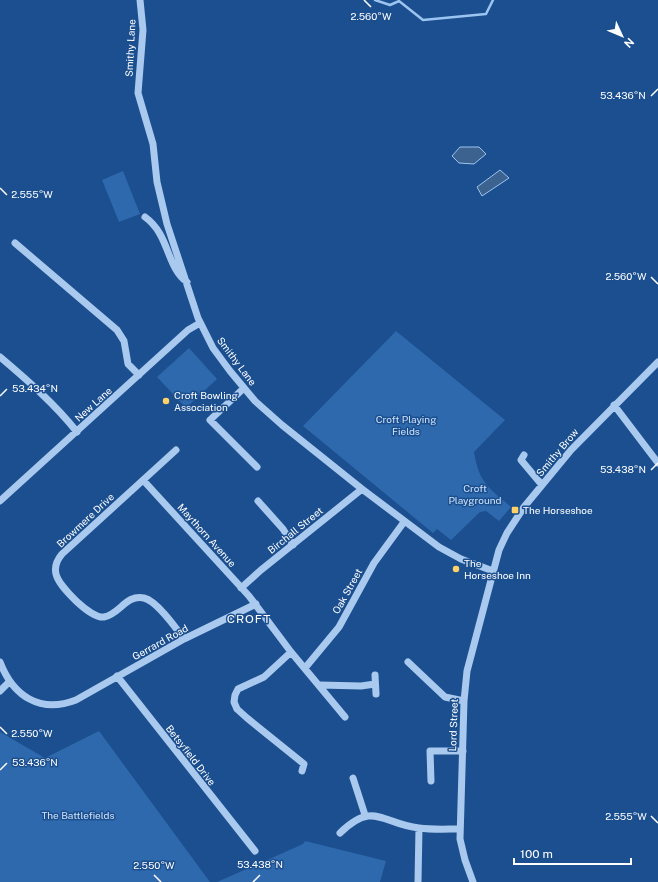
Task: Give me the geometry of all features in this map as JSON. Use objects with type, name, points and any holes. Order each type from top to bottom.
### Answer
[{"type":"street","name":"Smithy Lane","points":[[140,0],[143,30],[138,93],[153,144],[157,182],[167,224],[200,323],[222,360],[244,388],[282,425],[404,522],[449,552],[475,565],[492,571]]},
{"type":"street","points":[[145,217],[161,234],[178,276],[187,282]]},
{"type":"street","points":[[15,243],[117,330],[124,341],[128,364],[139,375]]},
{"type":"street","name":"New Lane","points":[[0,501],[188,330],[200,323]]},
{"type":"street","points":[[0,357],[31,383],[66,418],[77,432]]},
{"type":"street","name":"Smithy Brow","points":[[492,571],[507,533],[524,507],[581,438],[658,362]]},
{"type":"street","points":[[244,388],[210,420],[257,467]]},
{"type":"street","points":[[614,405],[658,463]]},
{"type":"street","name":"Browmere Drive","points":[[176,450],[62,554],[56,565],[56,576],[86,610],[95,616],[109,616],[133,598],[138,597],[149,600],[177,629],[184,639]]},
{"type":"street","points":[[524,455],[521,460],[542,485]]},
{"type":"street","name":"Maythorn Avenue","points":[[143,480],[256,604],[291,652],[320,685],[345,717]]},
{"type":"street","name":"Birchall Street","points":[[241,588],[362,489]]},
{"type":"street","points":[[258,501],[272,511],[293,545]]},
{"type":"street","name":"Oak Street","points":[[305,668],[339,627],[374,563],[404,522]]},
{"type":"street","name":"Lord Street","points":[[473,882],[465,860],[460,830],[464,701],[470,656],[488,597],[492,571]]},
{"type":"street","name":"Gerrard Road","points":[[9,682],[23,695],[38,703],[56,706],[76,700],[184,639],[256,604]]},
{"type":"street","points":[[291,652],[264,677],[238,689],[234,699],[235,706],[240,712],[284,752],[304,764],[302,772]]},
{"type":"street","points":[[0,662],[9,682],[0,691]]},
{"type":"street","points":[[408,662],[445,697],[464,701]]},
{"type":"street","points":[[375,675],[376,694]]},
{"type":"street","name":"Betsyfield Drive","points":[[117,676],[254,846]]},
{"type":"street","points":[[320,685],[361,686],[375,684]]},
{"type":"street","points":[[431,781],[430,751],[462,751]]},
{"type":"street","points":[[353,778],[365,815]]},
{"type":"street","points":[[340,833],[351,822],[365,815],[375,815],[419,828],[460,830]]},
{"type":"street","points":[[418,882],[419,828]]},
{"type":"green space","points":[[123,171],[140,214],[119,222],[102,180]]},
{"type":"green space","name":"Croft Playing Fields","points":[[396,331],[505,420],[474,452],[479,471],[486,484],[511,507],[499,521],[486,511],[480,512],[451,540],[437,529],[433,533],[303,426]]},
{"type":"green space","points":[[189,348],[217,379],[186,408],[157,377]]},
{"type":"green space","name":"The Battlefields","points":[[99,731],[210,882],[0,882],[0,732],[45,758]]},
{"type":"green space","points":[[305,841],[386,861],[380,882],[217,882],[303,844]]},
{"type":"shaded area","points":[[460,147],[479,147],[486,154],[474,164],[459,163],[452,156]]},
{"type":"shaded area","points":[[500,170],[509,178],[482,196],[477,187]]},
{"type":"waterway","points":[[375,0],[390,5],[399,1],[423,20],[486,14],[493,0]]},
{"type":"place","name":"Croft Bowling Association","points":[[166,401]]},
{"type":"place","name":"The Horseshoe","points":[[515,510]]},
{"type":"place","name":"The Horseshoe Inn","points":[[456,569]]},
{"type":"district","name":"CROFT","points":[[249,619]]},
{"type":"park label","name":"Croft Playground","points":[[475,494]]}]
